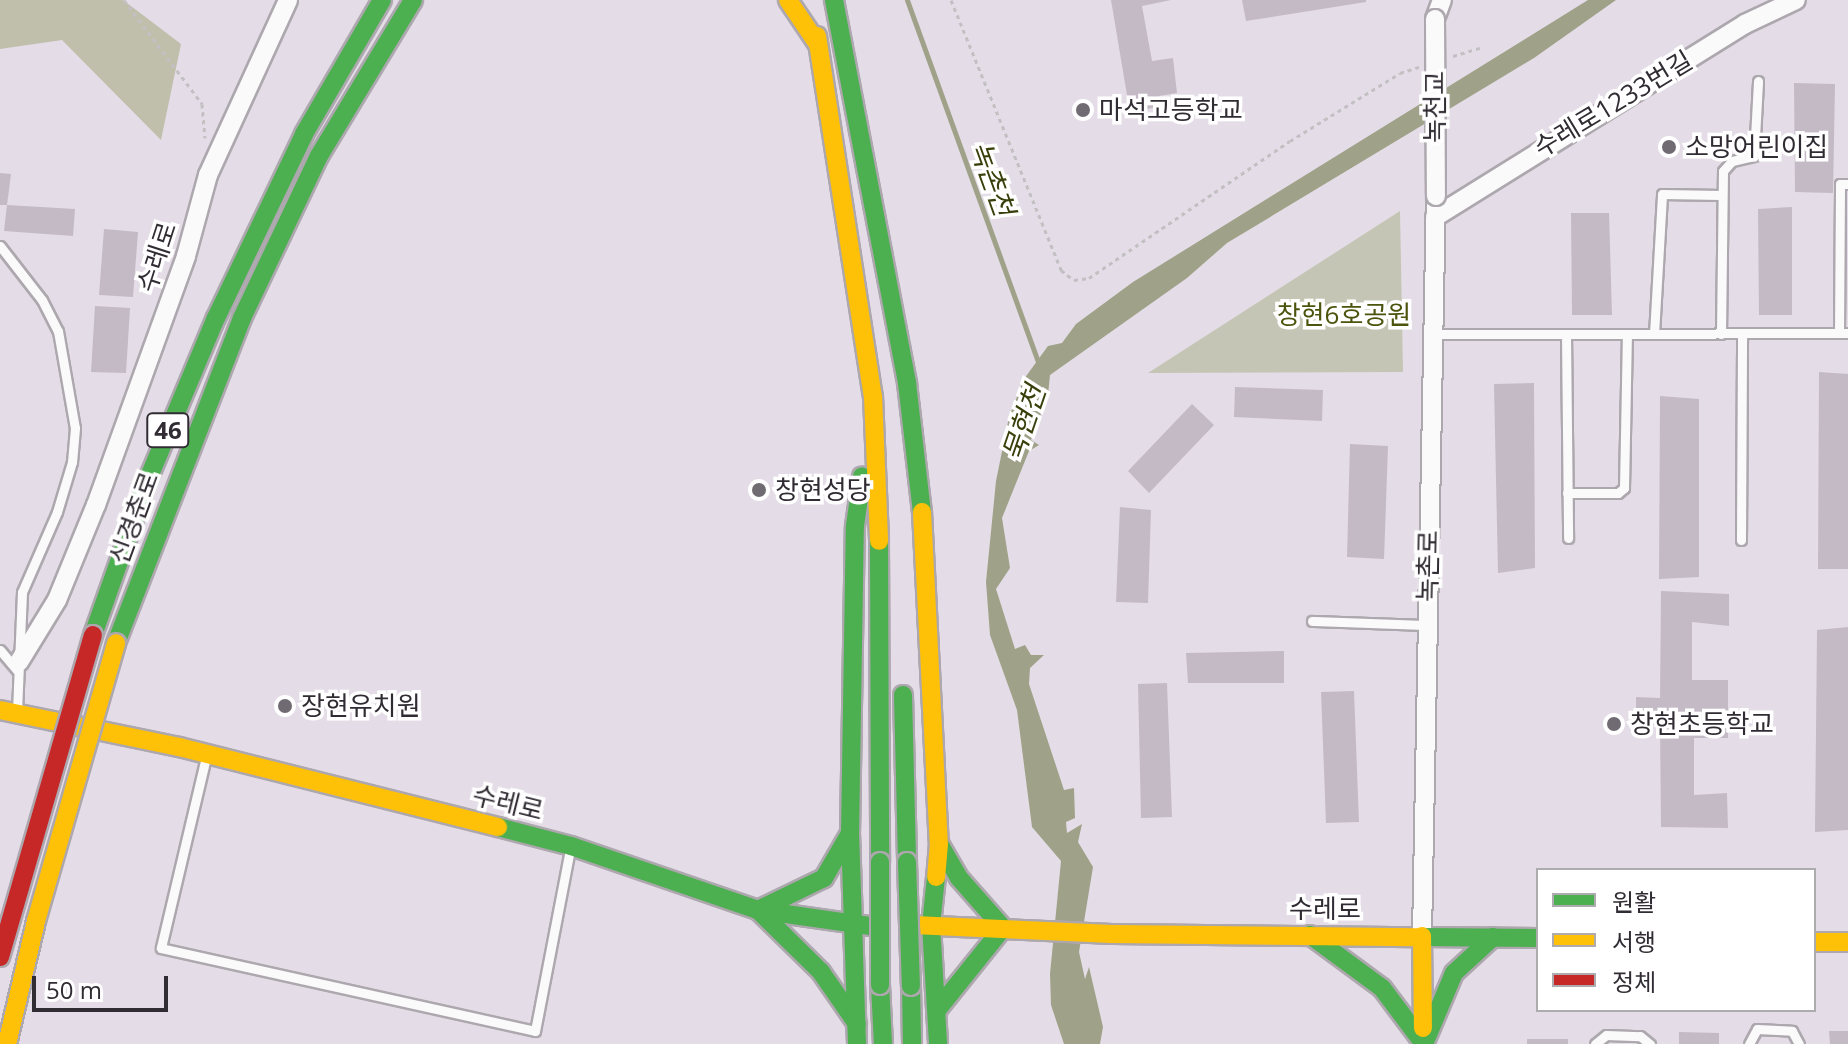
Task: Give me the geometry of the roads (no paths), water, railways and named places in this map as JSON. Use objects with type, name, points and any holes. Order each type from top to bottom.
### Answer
[{"type":"main road","name":"신경춘로","points":[[0,957],[93,635],[149,477],[216,318],[304,134],[382,0]]},
{"type":"main road","name":"신경춘로","points":[[7,1044],[36,921],[116,643],[214,385],[319,156],[413,0]]},
{"type":"main road","points":[[788,0],[817,43]]},
{"type":"main road","points":[[815,0],[817,43],[873,396],[879,511],[880,985],[883,1044]]},
{"type":"main road","points":[[834,0],[875,211],[921,488],[939,844],[931,925],[938,1044]]},
{"type":"main road","points":[[319,156],[422,24]]},
{"type":"main road","points":[[875,211],[897,472]]},
{"type":"main road","points":[[857,1044],[850,835],[855,526],[873,396]]},
{"type":"main road","points":[[899,519],[900,566]]},
{"type":"main road","points":[[902,675],[912,1044]]},
{"type":"main road","name":"수레로","points":[[8,710],[206,755],[571,846],[758,910],[851,926],[931,925],[1112,934],[1536,938]]},
{"type":"main road","points":[[850,835],[824,878],[758,910],[821,972],[857,1024]]},
{"type":"main road","points":[[937,1010],[1003,928],[959,878],[939,844]]},
{"type":"main road","points":[[1310,935],[1382,988],[1424,1044]]},
{"type":"main road","points":[[1422,936],[1424,1044]]},
{"type":"main road","points":[[1424,1044],[1454,973],[1493,937]]},
{"type":"main road","points":[[1816,942],[1848,942]]},
{"type":"street","name":"수레로","points":[[19,667],[57,600],[96,505],[186,256],[208,175],[288,0]]},
{"type":"street","name":"녹천교","points":[[1436,196],[1435,19],[1442,0]]},
{"type":"street","name":"수레로1233번길","points":[[1435,217],[1732,31],[1796,0]]},
{"type":"street","name":"녹촌로","points":[[1422,936],[1436,196]]},
{"type":"lane","points":[[1721,334],[1721,195],[1724,165],[1754,156],[1758,81]]},
{"type":"lane","points":[[1432,334],[1843,333],[1840,184],[1848,184]]},
{"type":"lane","points":[[1654,334],[1662,194],[1721,195]]},
{"type":"lane","points":[[0,246],[42,300],[58,331],[75,428],[72,462],[57,512],[22,592],[19,667],[8,710]]},
{"type":"lane","points":[[1566,334],[1568,538]]},
{"type":"lane","points":[[1567,493],[1618,493],[1624,488],[1627,334]]},
{"type":"lane","points":[[1741,540],[1742,334]]},
{"type":"lane","points":[[1312,621],[1427,625]]},
{"type":"lane","points":[[0,650],[19,667]]},
{"type":"lane","points":[[206,755],[161,948],[535,1031],[571,846]]},
{"type":"lane","points":[[1749,1044],[1757,1029],[1779,1029],[1792,1031],[1799,1044]]},
{"type":"lane","points":[[1595,1044],[1606,1035],[1640,1036],[1650,1044]]},
{"type":"water","name":"묵현천","points":[[1588,0],[1616,0],[1534,58],[1227,243],[1187,278],[1050,375],[1048,395],[1031,440],[1039,445],[1029,451],[1002,518],[1010,568],[996,589],[1015,649],[1025,645],[1031,655],[1044,655],[1030,668],[1029,684],[1064,790],[1074,788],[1075,818],[1066,822],[1067,833],[1082,824],[1078,842],[1093,867],[1079,952],[1085,979],[1089,967],[1103,1027],[1100,1044],[1064,1044],[1051,1005],[1050,974],[1061,861],[1032,827],[1017,710],[990,635],[986,582],[996,481],[1009,417],[1024,379],[1048,346],[1062,343],[1076,324],[1133,282]]},
{"type":"waterway","name":"녹촌천","points":[[907,0],[1040,367]]},
{"type":"place","name":"마석고등학교","points":[[1083,110]]},
{"type":"place","name":"소망어린이집","points":[[1669,147]]},
{"type":"place","name":"창현성당","points":[[759,490]]},
{"type":"place","name":"장현유치원","points":[[285,706]]},
{"type":"place","name":"창현초등학교","points":[[1614,724]]},
{"type":"park label","name":"창현6호공원","points":[[1344,315]]}]
